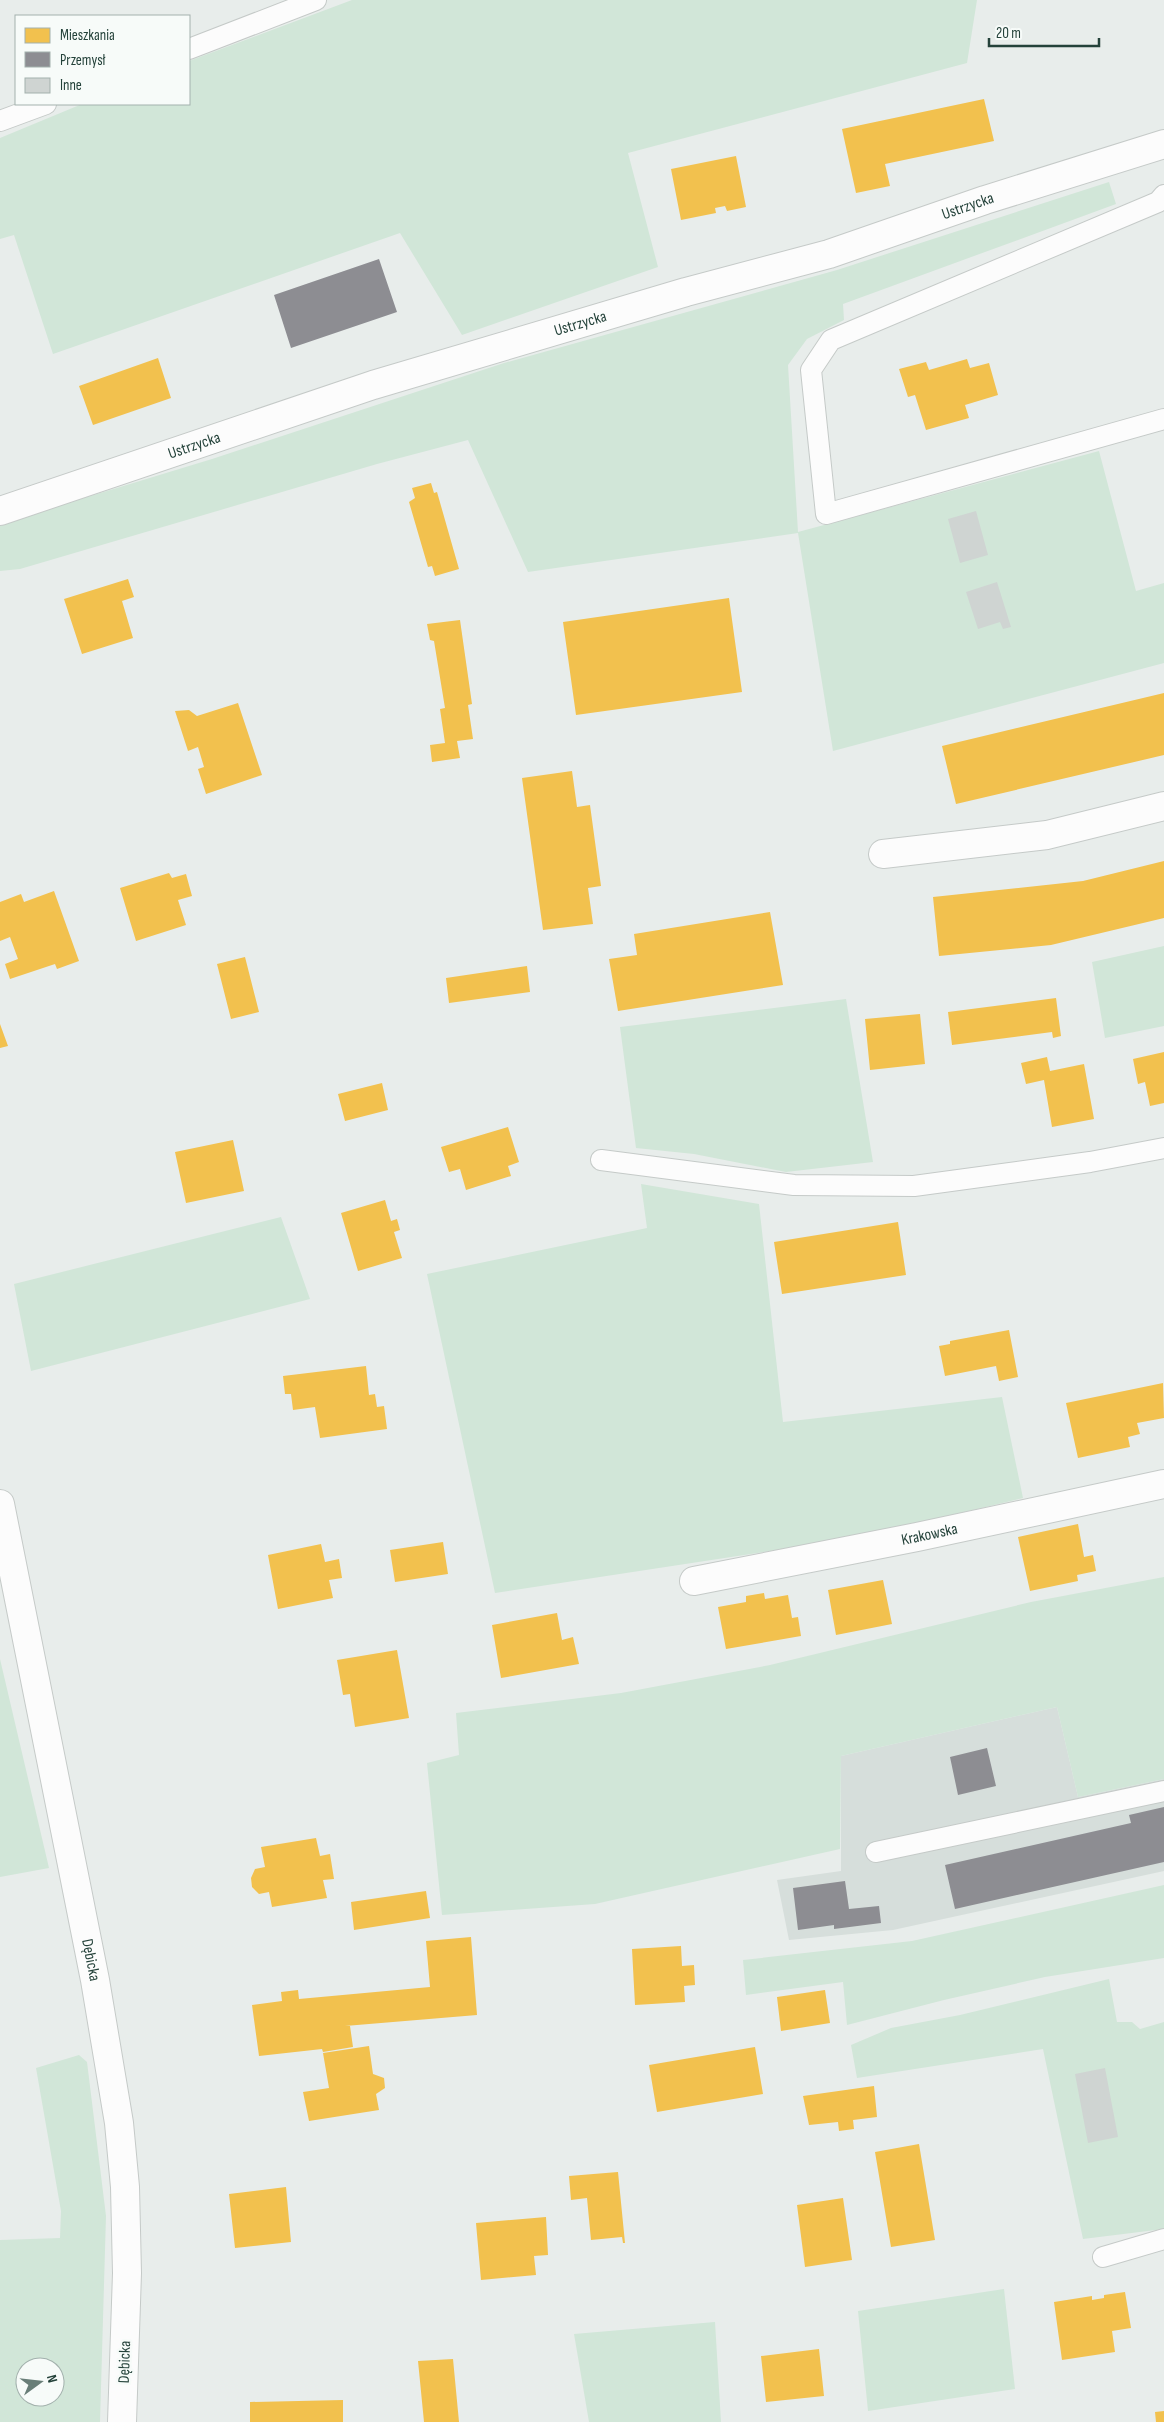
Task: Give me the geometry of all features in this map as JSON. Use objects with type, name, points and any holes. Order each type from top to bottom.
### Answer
[{"type":"street","name":"Ustrzycka","points":[[0,511],[373,385],[676,295],[828,254],[1004,194],[1164,144]]},
{"type":"street","points":[[883,854],[1047,835],[1164,806]]},
{"type":"street","name":"Krakowska","points":[[694,1581],[917,1538],[1164,1484]]},
{"type":"street","name":"Dębicka","points":[[0,1504],[95,1980],[118,2123],[125,2187],[127,2273],[122,2422]]},
{"type":"lane","points":[[190,49],[316,0]]},
{"type":"lane","points":[[0,121],[43,105]]},
{"type":"lane","points":[[1164,195],[1158,202],[831,340],[811,370],[826,514],[1164,419]]},
{"type":"lane","points":[[601,1160],[794,1185],[914,1186],[1090,1162],[1164,1148]]},
{"type":"lane","points":[[876,1852],[1164,1791]]},
{"type":"lane","points":[[1103,2256],[1164,2239]]},
{"type":"shaded area","points":[[1057,1707],[1078,1797],[1164,1779],[1164,1871],[893,1930],[789,1940],[777,1880],[841,1871],[841,1756]]},
{"type":"green space","points":[[352,0],[977,0],[967,63],[628,153],[658,267],[462,335],[400,233],[53,354],[14,235],[0,239],[0,138],[80,105],[190,105],[190,61]]},
{"type":"green space","points":[[1109,182],[1116,204],[843,304],[844,320],[807,339],[788,365],[798,532],[1099,451],[1136,591],[1164,583],[1164,663],[833,751],[798,533],[528,572],[468,440],[377,464],[20,569],[0,571],[0,526],[38,512],[212,459],[504,363],[837,270]]},
{"type":"green space","points":[[1164,946],[1164,1026],[1105,1038],[1092,962]]},
{"type":"green space","points":[[846,999],[873,1162],[786,1172],[694,1154],[636,1148],[620,1027]]},
{"type":"green space","points":[[641,1184],[759,1204],[783,1422],[1002,1397],[1023,1498],[856,1538],[495,1593],[427,1274],[647,1228]]},
{"type":"green space","points":[[281,1217],[310,1299],[31,1371],[14,1284]]},
{"type":"green space","points":[[1164,1577],[1164,1779],[1078,1797],[1057,1707],[841,1756],[840,1849],[595,1904],[442,1915],[427,1763],[459,1755],[456,1713],[621,1693],[770,1665],[1031,1602]]},
{"type":"green space","points":[[0,1659],[49,1868],[0,1877]]},
{"type":"green space","points":[[1164,1885],[1164,1958],[1045,1977],[847,2025],[843,1982],[746,1995],[743,1960],[912,1941]]},
{"type":"green space","points":[[1109,1979],[1117,2022],[1132,2022],[1140,2029],[1164,2022],[1164,2229],[1083,2239],[1043,2049],[857,2078],[851,2045],[891,2028],[960,2015]]},
{"type":"green space","points":[[79,2055],[87,2062],[106,2216],[100,2422],[0,2422],[0,2240],[60,2238],[61,2211],[36,2068]]},
{"type":"green space","points":[[1004,2289],[1015,2389],[868,2411],[858,2311]]},
{"type":"green space","points":[[715,2322],[721,2422],[589,2422],[574,2334]]},
{"type":"building: Mieszkania","points":[[984,99],[994,141],[885,164],[890,186],[856,193],[842,129]]},
{"type":"building: Mieszkania","points":[[736,156],[746,207],[727,211],[725,206],[715,208],[716,213],[681,220],[671,169]]},
{"type":"building: Mieszkania","points":[[158,358],[171,398],[93,425],[79,386]]},
{"type":"building: Mieszkania","points":[[967,359],[970,368],[989,363],[998,395],[965,405],[969,418],[926,430],[915,395],[908,397],[899,369],[926,362],[929,370]]},
{"type":"building: Mieszkania","points":[[431,483],[434,493],[437,492],[459,569],[435,576],[432,566],[428,567],[409,502],[415,498],[412,488]]},
{"type":"building: Mieszkania","points":[[128,579],[134,597],[122,601],[133,638],[82,654],[64,599]]},
{"type":"building: Mieszkania","points":[[729,598],[742,692],[576,715],[563,622]]},
{"type":"building: Mieszkania","points":[[460,620],[472,704],[468,705],[473,739],[457,741],[460,758],[432,762],[430,745],[445,743],[440,709],[445,708],[434,641],[430,640],[427,624]]},
{"type":"building: Mieszkania","points":[[1164,693],[1164,755],[956,804],[942,746]]},
{"type":"building: Mieszkania","points":[[238,703],[262,775],[206,794],[198,769],[204,767],[198,747],[188,751],[175,711],[189,710],[197,716]]},
{"type":"building: Mieszkania","points":[[572,771],[577,807],[590,805],[601,886],[588,888],[593,924],[543,930],[522,778]]},
{"type":"building: Mieszkania","points":[[1164,861],[1164,918],[1051,945],[939,956],[933,897],[1083,881]]},
{"type":"building: Mieszkania","points":[[169,873],[172,878],[186,874],[192,896],[178,900],[186,925],[136,941],[120,888]]},
{"type":"building: Mieszkania","points":[[54,891],[79,961],[57,969],[55,964],[10,979],[5,964],[18,959],[10,937],[0,941],[0,902],[21,894],[24,902]]},
{"type":"building: Mieszkania","points":[[770,912],[783,985],[618,1011],[609,959],[637,955],[634,934]]},
{"type":"building: Mieszkania","points":[[245,957],[259,1012],[231,1019],[217,964]]},
{"type":"building: Mieszkania","points":[[527,966],[530,992],[449,1003],[446,978]]},
{"type":"building: Mieszkania","points":[[1056,998],[1061,1036],[1053,1038],[1052,1032],[952,1045],[948,1012]]},
{"type":"building: Mieszkania","points":[[920,1014],[925,1064],[870,1070],[865,1019]]},
{"type":"building: Mieszkania","points":[[0,1024],[8,1046],[0,1048]]},
{"type":"building: Mieszkania","points":[[1164,1052],[1164,1103],[1150,1106],[1145,1082],[1138,1084],[1133,1059]]},
{"type":"building: Mieszkania","points":[[1047,1057],[1050,1071],[1084,1064],[1094,1119],[1052,1127],[1044,1080],[1026,1084],[1021,1063]]},
{"type":"building: Mieszkania","points":[[382,1083],[388,1110],[345,1121],[338,1094]]},
{"type":"building: Mieszkania","points":[[508,1127],[519,1162],[508,1166],[511,1176],[466,1190],[460,1169],[449,1172],[441,1147]]},
{"type":"building: Mieszkania","points":[[233,1140],[244,1191],[186,1203],[175,1152]]},
{"type":"building: Mieszkania","points":[[385,1200],[391,1221],[397,1219],[400,1230],[394,1232],[402,1258],[358,1271],[341,1213]]},
{"type":"building: Mieszkania","points":[[898,1222],[906,1275],[782,1294],[774,1242]]},
{"type":"building: Mieszkania","points":[[1009,1330],[1018,1377],[999,1381],[996,1366],[945,1376],[939,1346],[950,1344],[950,1341]]},
{"type":"building: Mieszkania","points":[[366,1366],[369,1395],[375,1394],[377,1407],[384,1406],[387,1429],[320,1438],[315,1407],[293,1410],[291,1394],[285,1394],[283,1376]]},
{"type":"building: Mieszkania","points":[[1163,1383],[1164,1418],[1137,1423],[1140,1434],[1128,1437],[1130,1447],[1078,1458],[1066,1403]]},
{"type":"building: Mieszkania","points":[[1078,1524],[1084,1557],[1093,1555],[1096,1571],[1077,1575],[1078,1581],[1030,1591],[1018,1537]]},
{"type":"building: Mieszkania","points":[[443,1542],[448,1574],[395,1582],[390,1550]]},
{"type":"building: Mieszkania","points":[[321,1544],[325,1562],[339,1559],[342,1578],[329,1580],[333,1598],[278,1609],[268,1555]]},
{"type":"building: Mieszkania","points":[[883,1580],[892,1624],[836,1635],[828,1590]]},
{"type":"building: Mieszkania","points":[[764,1593],[765,1599],[788,1595],[792,1618],[798,1617],[801,1636],[726,1649],[718,1607],[746,1602],[746,1596]]},
{"type":"building: Mieszkania","points":[[557,1613],[562,1640],[573,1637],[579,1664],[501,1678],[492,1625]]},
{"type":"building: Mieszkania","points":[[397,1650],[409,1718],[355,1727],[350,1694],[343,1695],[337,1660]]},
{"type":"building: Mieszkania","points":[[316,1838],[320,1856],[330,1854],[334,1879],[323,1880],[327,1898],[272,1907],[269,1892],[259,1894],[252,1887],[251,1878],[255,1869],[265,1867],[261,1847]]},
{"type":"building: Mieszkania","points":[[426,1891],[430,1918],[354,1930],[351,1902]]},
{"type":"building: Mieszkania","points":[[471,1937],[477,2015],[345,2026],[350,2026],[353,2047],[323,2052],[322,2049],[259,2056],[252,2005],[282,2001],[281,1992],[298,1990],[299,1999],[430,1987],[426,1941]]},
{"type":"building: Mieszkania","points":[[681,1946],[682,1966],[694,1965],[695,1985],[684,1986],[685,2002],[635,2005],[632,1949]]},
{"type":"building: Mieszkania","points":[[825,1990],[830,2023],[781,2031],[777,1997]]},
{"type":"building: Mieszkania","points":[[369,2046],[373,2074],[384,2078],[385,2088],[376,2094],[379,2110],[309,2121],[303,2092],[329,2088],[323,2053]]},
{"type":"building: Mieszkania","points":[[755,2047],[763,2094],[657,2112],[649,2065]]},
{"type":"building: Mieszkania","points":[[874,2086],[877,2117],[853,2120],[854,2129],[839,2131],[838,2122],[809,2125],[803,2096]]},
{"type":"building: Mieszkania","points":[[919,2144],[935,2240],[891,2247],[875,2152]]},
{"type":"building: Mieszkania","points":[[618,2172],[625,2243],[623,2243],[622,2237],[591,2240],[587,2198],[571,2200],[569,2176]]},
{"type":"building: Mieszkania","points":[[286,2187],[291,2242],[235,2248],[229,2194]]},
{"type":"building: Mieszkania","points":[[843,2198],[852,2260],[805,2267],[797,2205]]},
{"type":"building: Mieszkania","points":[[546,2217],[548,2255],[534,2256],[536,2275],[481,2280],[476,2223]]},
{"type":"building: Mieszkania","points":[[1125,2292],[1131,2328],[1112,2331],[1115,2352],[1062,2360],[1054,2302],[1092,2296],[1092,2300],[1104,2298],[1104,2295]]},
{"type":"building: Mieszkania","points":[[819,2349],[824,2396],[766,2402],[761,2356]]},
{"type":"building: Mieszkania","points":[[453,2359],[459,2422],[424,2422],[418,2361]]},
{"type":"building: Mieszkania","points":[[343,2400],[343,2422],[250,2422],[250,2402]]},
{"type":"building: Mieszkania","points":[[1164,2411],[1164,2422],[1156,2422],[1155,2412]]},
{"type":"building: Przemysł","points":[[379,259],[397,312],[291,348],[274,295]]},
{"type":"building: Przemysł","points":[[987,1748],[996,1786],[958,1795],[950,1757]]},
{"type":"building: Przemysł","points":[[1164,1807],[1164,1862],[955,1909],[945,1865],[1131,1823],[1129,1815]]},
{"type":"building: Przemysł","points":[[845,1881],[849,1909],[879,1906],[881,1923],[834,1929],[834,1925],[798,1930],[793,1888]]},
{"type":"building: Inne","points":[[976,511],[988,555],[960,563],[948,519]]},
{"type":"building: Inne","points":[[997,582],[1011,627],[1003,629],[1000,622],[978,629],[966,592]]},
{"type":"building: Inne","points":[[1105,2068],[1118,2137],[1088,2143],[1075,2074]]}]
